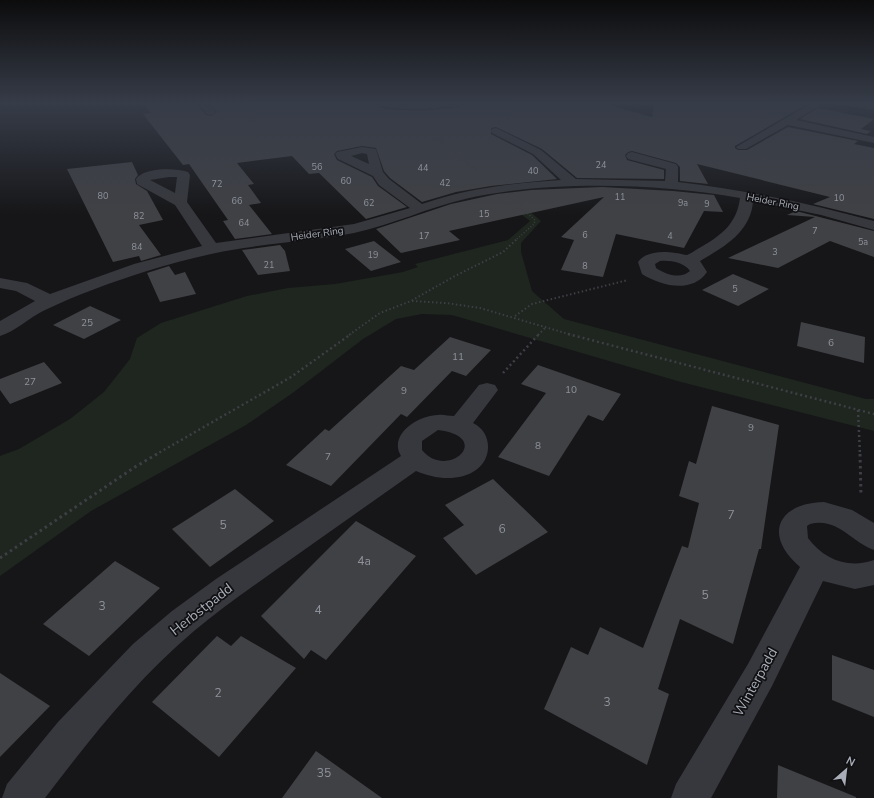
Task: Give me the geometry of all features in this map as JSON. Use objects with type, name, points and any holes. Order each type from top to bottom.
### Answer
[{"type":"street","points":[[514,140],[537,152],[570,182]]},
{"type":"street","points":[[742,147],[754,140]]},
{"type":"street","points":[[632,156],[672,167],[671,185]]},
{"type":"street","points":[[377,173],[384,182],[420,209]]},
{"type":"street","name":"Heider Ring","points":[[0,330],[15,318],[50,301],[141,266],[212,249],[347,230],[386,220],[458,197],[500,189],[570,182],[622,182],[671,185],[747,195],[815,209],[874,226]]},
{"type":"street","points":[[688,261],[729,236],[741,224],[747,207],[747,195]]},
{"type":"street","points":[[180,202],[212,249]]},
{"type":"street","points":[[656,257],[672,257],[688,261],[694,264],[699,272],[692,279],[668,279],[653,274],[648,270],[646,262],[656,257]]},
{"type":"street","points":[[0,283],[25,289],[50,301]]},
{"type":"street","points":[[459,425],[487,390]]},
{"type":"street","points":[[437,422],[459,425],[468,429],[478,442],[478,450],[474,457],[456,468],[434,468],[424,465],[415,459],[410,452],[409,444],[412,436],[418,430],[437,422]]},
{"type":"street","name":"Herbstpadd","points":[[21,798],[62,747],[115,686],[145,655],[182,621],[227,588],[415,459]]},
{"type":"street","points":[[874,539],[852,521],[825,512],[801,516],[794,523],[793,532],[796,543],[804,554],[817,564],[845,576],[859,577],[874,572]]},
{"type":"street","name":"Winterpadd","points":[[690,798],[760,675],[817,564]]},
{"type":"path","points":[[0,558],[135,467],[291,377],[380,312],[411,302],[453,277],[503,252],[534,224],[535,220],[500,189],[438,140]]},
{"type":"path","points":[[742,147],[746,158],[747,195]]},
{"type":"path","points":[[515,316],[532,304],[653,274]]},
{"type":"path","points":[[411,302],[460,305],[515,316],[545,328],[874,414]]},
{"type":"path","points":[[487,390],[545,328]]},
{"type":"path","points":[[852,521],[861,509],[858,410]]},
{"type":"shaded area","points":[[508,193],[541,221],[521,243],[521,252],[532,291],[564,319],[866,399],[874,399],[874,431],[681,382],[452,315],[422,314],[396,319],[363,339],[294,392],[246,425],[91,511],[0,576],[0,456],[19,449],[70,419],[104,392],[130,359],[137,338],[161,323],[247,296],[288,288],[335,284],[403,272],[418,267],[415,264],[508,240],[530,221],[495,195]]},
{"type":"building","points":[[164,140],[503,140],[532,155],[557,179],[491,186],[456,192],[422,202],[390,178],[384,171],[376,148],[362,146],[337,151],[334,154],[337,160],[372,177],[378,186],[407,207],[366,219],[319,173],[309,174],[292,156],[237,163],[254,184],[248,185],[261,203],[249,205],[272,234],[235,239],[223,221],[228,220],[189,164],[183,165]]},
{"type":"building","points":[[524,140],[745,140],[735,146],[738,150],[747,150],[764,140],[858,141],[854,144],[874,148],[874,219],[813,204],[830,197],[697,164],[708,184],[680,181],[680,167],[676,163],[632,151],[625,155],[627,160],[664,170],[664,179],[577,178],[542,149]]},
{"type":"building","points":[[132,162],[138,175],[135,179],[136,184],[147,191],[163,220],[139,225],[161,255],[141,261],[139,256],[113,262],[67,169]]},
{"type":"building","points":[[602,187],[714,195],[723,212],[704,211],[684,248],[616,234],[603,277],[561,270],[574,240],[561,237],[604,197],[449,231],[460,240],[401,253],[376,229],[451,204],[497,194],[531,190]]},
{"type":"building","points":[[796,211],[874,231],[874,257],[830,241],[778,268],[728,258],[815,217],[787,215]]},
{"type":"building","points":[[374,241],[401,262],[371,271],[345,249]]},
{"type":"building","points":[[280,245],[285,251],[290,271],[258,275],[242,250]]},
{"type":"building","points":[[169,266],[175,275],[185,272],[196,294],[160,302],[147,273]]},
{"type":"building","points":[[733,274],[769,289],[738,306],[702,290]]},
{"type":"building","points":[[90,306],[121,320],[84,339],[53,325]]},
{"type":"building","points":[[801,322],[865,337],[864,363],[797,346]]},
{"type":"building","points":[[450,337],[491,350],[466,376],[452,371],[407,417],[401,414],[331,486],[286,465],[325,429],[329,431],[401,366],[414,370]]},
{"type":"building","points":[[44,362],[62,383],[10,404],[0,390],[0,379]]},
{"type":"building","points":[[538,365],[621,394],[603,421],[588,415],[549,476],[498,457],[546,393],[521,384]]},
{"type":"building","points":[[712,406],[779,425],[761,549],[759,549],[733,644],[680,619],[658,689],[669,694],[647,765],[544,709],[571,647],[588,655],[600,627],[643,648],[682,546],[688,548],[699,503],[679,496],[689,461],[696,464]]},
{"type":"building","points":[[493,479],[548,532],[476,575],[443,538],[464,525],[445,505]]},
{"type":"building","points":[[235,489],[274,521],[210,567],[172,529]]},
{"type":"building","points":[[356,521],[416,556],[326,660],[311,650],[304,659],[261,616]]},
{"type":"building","points":[[115,561],[160,588],[89,656],[43,624]]},
{"type":"building","points":[[217,636],[231,646],[241,636],[296,668],[219,757],[152,702]]},
{"type":"building","points":[[832,655],[874,670],[874,717],[832,700]]},
{"type":"building","points":[[0,673],[50,706],[0,757]]},
{"type":"building","points":[[316,751],[382,798],[282,798]]},
{"type":"building","points":[[778,765],[856,797],[856,798],[777,798]]}]
